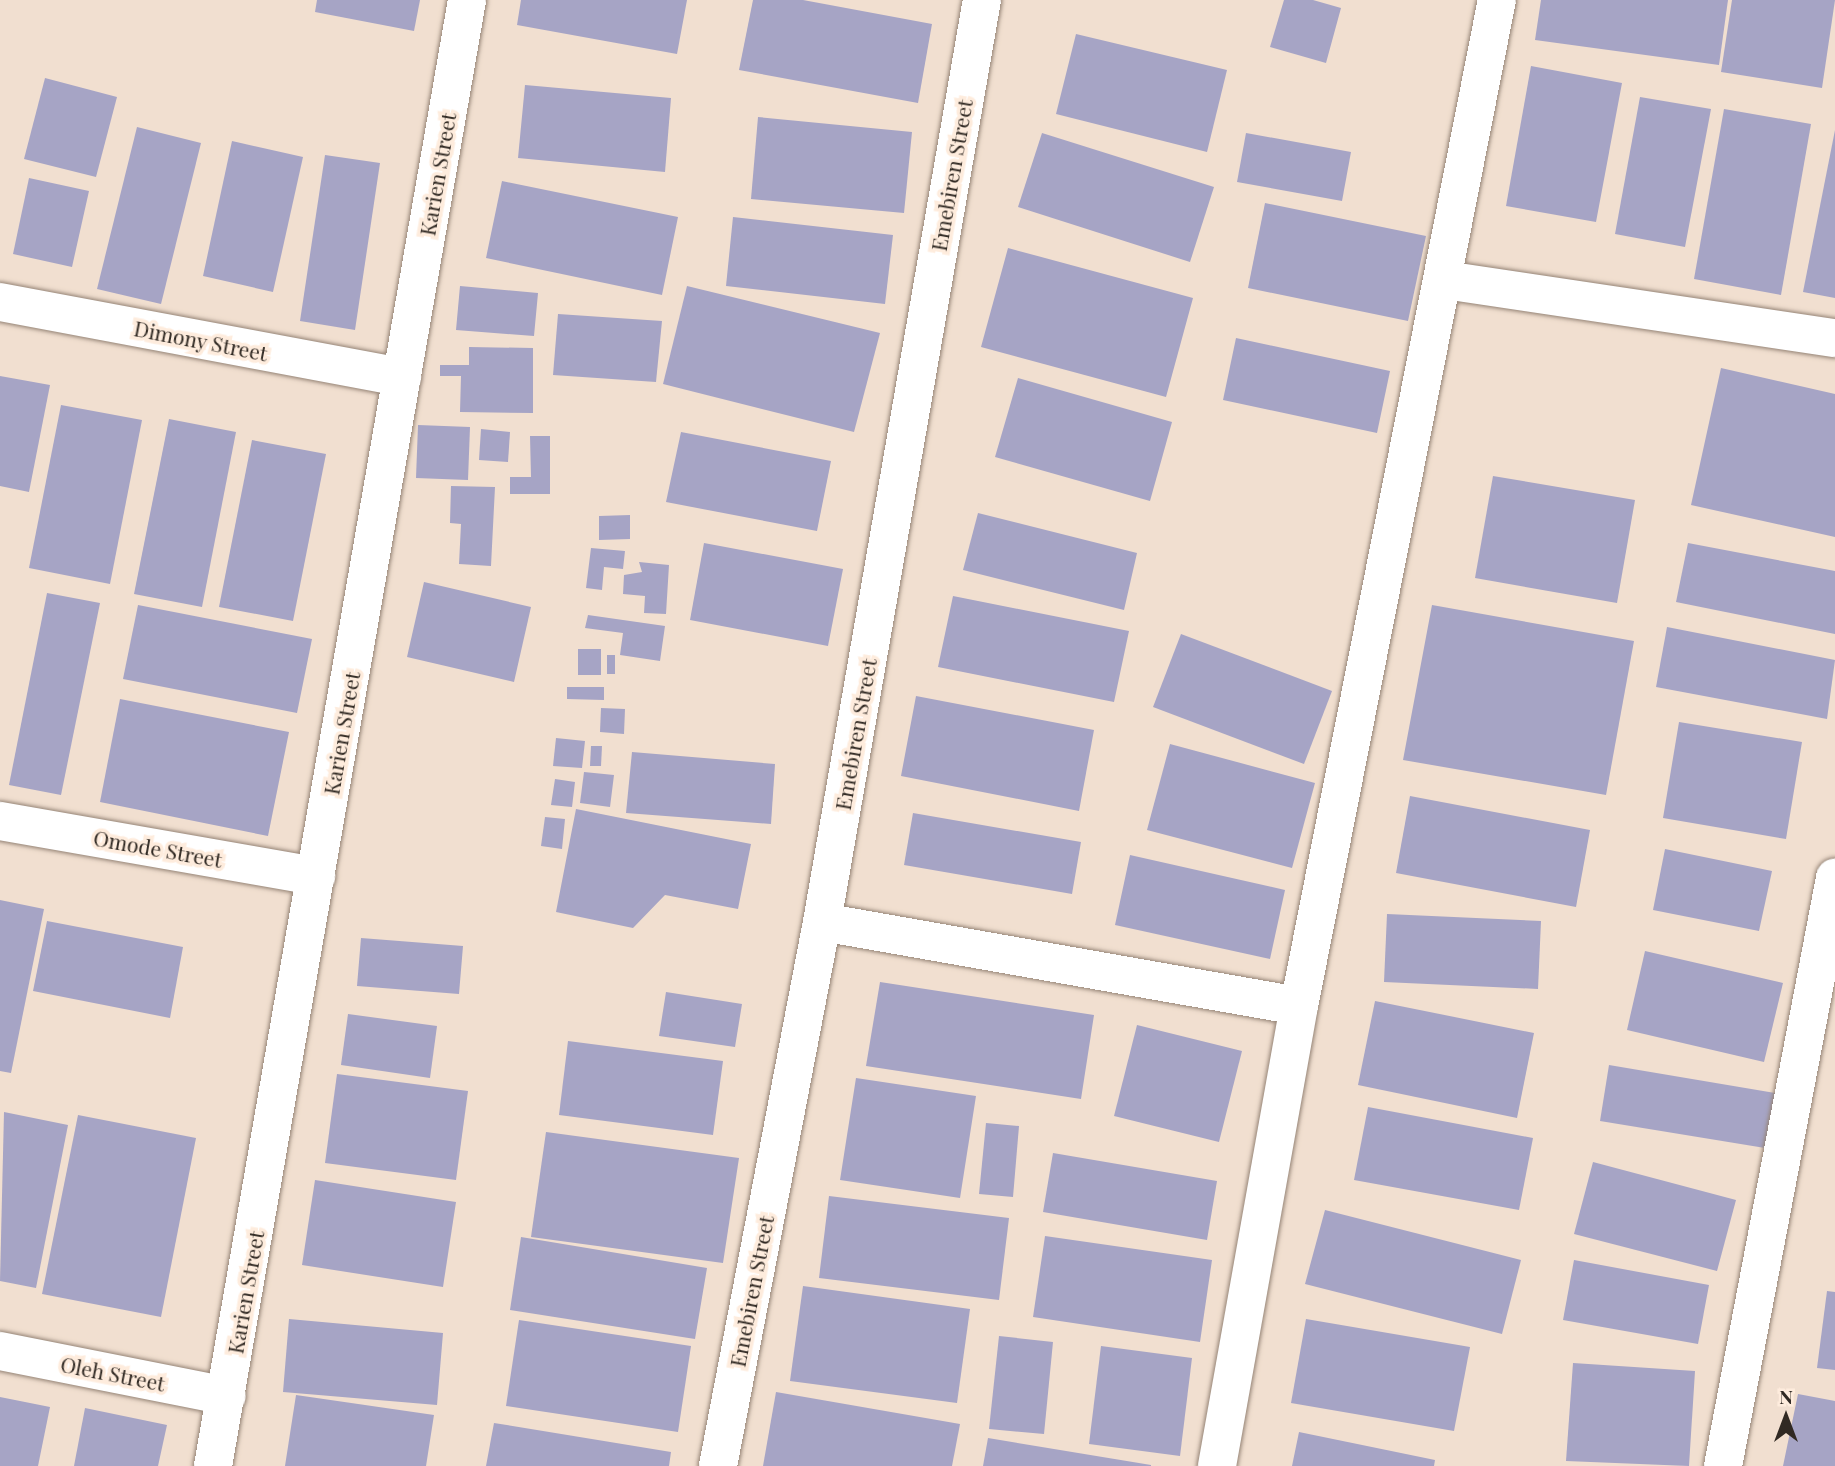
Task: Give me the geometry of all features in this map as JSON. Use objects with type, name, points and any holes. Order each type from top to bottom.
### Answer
[{"type":"street","name":"Karien Street","points":[[214,1466],[467,0]]},
{"type":"street","name":"Emebiren Street","points":[[718,1466],[822,922],[982,0]]},
{"type":"street","points":[[1217,1466],[1299,1006],[1497,0]]},
{"type":"street","points":[[1444,280],[1835,338]]},
{"type":"street","name":"Dimony Street","points":[[0,302],[401,377]]},
{"type":"street","name":"Omode Street","points":[[0,821],[316,876]]},
{"type":"street","points":[[1723,1466],[1835,878]]},
{"type":"street","points":[[822,922],[1299,1006]]},
{"type":"street","name":"Oleh Street","points":[[0,1351],[227,1396]]},
{"type":"building","points":[[317,0],[420,0],[414,31],[315,12]]},
{"type":"building","points":[[521,0],[687,0],[677,54],[517,25]]},
{"type":"building","points":[[753,0],[803,0],[932,24],[918,103],[739,70]]},
{"type":"building","points":[[1284,0],[1313,0],[1341,8],[1326,63],[1270,47]]},
{"type":"building","points":[[1541,0],[1728,0],[1719,65],[1535,40]]},
{"type":"building","points":[[1732,0],[1835,0],[1822,88],[1721,72]]},
{"type":"building","points":[[1076,34],[1227,70],[1207,152],[1056,114]]},
{"type":"building","points":[[1531,66],[1622,83],[1596,222],[1506,206]]},
{"type":"building","points":[[45,78],[117,97],[96,177],[24,159]]},
{"type":"building","points":[[525,85],[671,98],[665,172],[518,158]]},
{"type":"building","points":[[1640,97],[1711,109],[1685,247],[1615,234]]},
{"type":"building","points":[[1724,109],[1811,124],[1781,295],[1694,279]]},
{"type":"building","points":[[758,117],[912,132],[904,213],[751,199]]},
{"type":"building","points":[[137,127],[201,143],[161,304],[97,289]]},
{"type":"building","points":[[1835,130],[1835,298],[1803,292]]},
{"type":"building","points":[[1042,133],[1214,187],[1190,262],[1018,207]]},
{"type":"building","points":[[1246,133],[1351,152],[1342,201],[1237,182]]},
{"type":"building","points":[[232,141],[303,157],[273,292],[203,276]]},
{"type":"building","points":[[325,155],[380,163],[355,330],[300,321]]},
{"type":"building","points":[[29,178],[89,191],[72,267],[13,254]]},
{"type":"building","points":[[502,181],[678,217],[662,295],[486,258]]},
{"type":"building","points":[[1265,203],[1426,236],[1408,321],[1248,288]]},
{"type":"building","points":[[733,217],[893,235],[885,304],[726,286]]},
{"type":"building","points":[[1008,248],[1193,298],[1166,397],[981,347]]},
{"type":"building","points":[[460,286],[538,293],[534,336],[456,330]]},
{"type":"building","points":[[687,286],[880,333],[854,432],[663,384]]},
{"type":"building","points":[[558,314],[662,321],[656,382],[553,375]]},
{"type":"building","points":[[1236,338],[1390,371],[1377,433],[1223,400]]},
{"type":"building","points":[[469,347],[533,348],[533,413],[460,412],[461,376],[440,376],[440,365],[469,365]]},
{"type":"building","points":[[1721,368],[1835,394],[1835,537],[1691,505]]},
{"type":"building","points":[[0,376],[50,385],[29,492],[0,486]]},
{"type":"building","points":[[1018,378],[1172,422],[1150,501],[995,457]]},
{"type":"building","points":[[61,405],[142,420],[110,584],[29,568]]},
{"type":"building","points":[[169,419],[236,432],[202,607],[134,594]]},
{"type":"building","points":[[418,425],[470,427],[468,480],[416,478]]},
{"type":"building","points":[[481,429],[510,432],[508,462],[479,460]]},
{"type":"building","points":[[681,432],[831,461],[817,531],[666,502]]},
{"type":"building","points":[[530,436],[550,436],[550,494],[510,494],[510,477],[531,477]]},
{"type":"building","points":[[252,440],[326,454],[293,621],[219,607]]},
{"type":"building","points":[[1493,476],[1635,500],[1617,603],[1475,578]]},
{"type":"building","points":[[451,486],[495,487],[491,566],[459,564],[461,524],[450,523]]},
{"type":"building","points":[[978,513],[1137,553],[1124,610],[963,570]]},
{"type":"building","points":[[630,515],[630,539],[599,540],[599,516]]},
{"type":"building","points":[[704,543],[843,569],[828,646],[690,620]]},
{"type":"building","points":[[1688,543],[1835,571],[1835,634],[1676,602]]},
{"type":"building","points":[[591,548],[625,551],[623,569],[604,567],[602,590],[586,588]]},
{"type":"building","points":[[639,562],[669,565],[666,614],[644,613],[645,596],[623,594],[624,575],[642,572]]},
{"type":"building","points":[[424,582],[531,607],[514,682],[407,657]]},
{"type":"building","points":[[47,593],[100,603],[61,795],[9,785]]},
{"type":"building","points":[[953,596],[1129,631],[1114,702],[938,667]]},
{"type":"building","points":[[138,605],[312,639],[297,713],[123,679]]},
{"type":"building","points":[[1432,605],[1634,641],[1606,795],[1403,760]]},
{"type":"building","points":[[588,615],[665,626],[660,661],[620,655],[623,633],[585,628]]},
{"type":"building","points":[[1667,627],[1835,660],[1827,719],[1656,687]]},
{"type":"building","points":[[1181,634],[1332,691],[1304,764],[1153,707]]},
{"type":"building","points":[[578,649],[601,649],[601,675],[578,675]]},
{"type":"building","points":[[607,655],[615,655],[615,674],[607,674]]},
{"type":"building","points":[[567,687],[604,687],[604,700],[567,699]]},
{"type":"building","points":[[916,696],[1094,730],[1079,811],[901,776]]},
{"type":"building","points":[[120,699],[289,732],[268,836],[100,802]]},
{"type":"building","points":[[601,708],[625,709],[624,734],[600,732]]},
{"type":"building","points":[[1679,722],[1802,742],[1786,839],[1663,818]]},
{"type":"building","points":[[556,738],[585,741],[582,768],[553,766]]},
{"type":"building","points":[[1170,744],[1315,783],[1292,868],[1147,830]]},
{"type":"building","points":[[591,746],[602,746],[601,766],[590,766]]},
{"type":"building","points":[[632,752],[775,764],[771,824],[626,813]]},
{"type":"building","points":[[584,772],[614,775],[610,807],[580,803]]},
{"type":"building","points":[[555,779],[575,782],[572,807],[551,805]]},
{"type":"building","points":[[1410,796],[1590,830],[1576,907],[1396,873]]},
{"type":"building","points":[[576,809],[751,844],[738,909],[665,895],[633,928],[556,912]]},
{"type":"building","points":[[913,813],[1081,842],[1072,894],[904,865]]},
{"type":"building","points":[[545,817],[565,819],[562,849],[541,846]]},
{"type":"building","points":[[1665,849],[1772,871],[1759,931],[1653,910]]},
{"type":"building","points":[[1130,855],[1285,890],[1270,959],[1115,925]]},
{"type":"building","points":[[0,900],[44,909],[11,1073],[0,1071]]},
{"type":"building","points":[[1387,914],[1541,921],[1538,989],[1384,982]]},
{"type":"building","points":[[47,921],[183,947],[170,1018],[33,991]]},
{"type":"building","points":[[361,938],[463,946],[459,994],[357,986]]},
{"type":"building","points":[[1645,951],[1783,983],[1764,1062],[1627,1030]]},
{"type":"building","points":[[880,982],[1094,1015],[1081,1099],[866,1066]]},
{"type":"building","points":[[666,992],[742,1004],[735,1047],[659,1036]]},
{"type":"building","points":[[1375,1001],[1534,1033],[1517,1118],[1358,1085]]},
{"type":"building","points":[[348,1014],[437,1026],[430,1078],[341,1065]]},
{"type":"building","points":[[1137,1025],[1242,1051],[1219,1142],[1114,1116]]},
{"type":"building","points":[[568,1041],[723,1061],[713,1135],[559,1115]]},
{"type":"building","points":[[1609,1065],[1775,1093],[1765,1148],[1600,1121]]},
{"type":"building","points":[[337,1074],[468,1091],[456,1180],[325,1163]]},
{"type":"building","points":[[856,1078],[976,1096],[960,1198],[840,1180]]},
{"type":"building","points":[[1368,1107],[1533,1138],[1519,1210],[1354,1180]]},
{"type":"building","points":[[4,1112],[68,1125],[36,1288],[0,1281]]},
{"type":"building","points":[[78,1115],[196,1138],[161,1317],[42,1294]]},
{"type":"building","points":[[986,1123],[1019,1126],[1013,1197],[979,1194]]},
{"type":"building","points":[[546,1132],[739,1158],[723,1263],[531,1237]]},
{"type":"building","points":[[1053,1153],[1217,1181],[1207,1240],[1043,1212]]},
{"type":"building","points":[[1593,1162],[1736,1200],[1717,1271],[1574,1234]]},
{"type":"building","points":[[315,1180],[456,1202],[443,1287],[302,1265]]},
{"type":"building","points":[[829,1196],[1009,1218],[999,1300],[819,1278]]},
{"type":"building","points":[[1325,1210],[1521,1260],[1502,1334],[1305,1284]]},
{"type":"building","points":[[1045,1236],[1212,1260],[1200,1342],[1033,1317]]},
{"type":"building","points":[[521,1237],[707,1268],[695,1339],[510,1310]]},
{"type":"building","points":[[1574,1260],[1709,1285],[1698,1344],[1563,1320]]},
{"type":"building","points":[[803,1286],[970,1309],[957,1403],[790,1381]]},
{"type":"building","points":[[1827,1291],[1835,1292],[1835,1370],[1817,1368]]},
{"type":"building","points":[[289,1319],[443,1333],[437,1405],[283,1392]]},
{"type":"building","points":[[1306,1319],[1470,1347],[1454,1431],[1291,1403]]},
{"type":"building","points":[[519,1320],[691,1346],[678,1432],[506,1406]]},
{"type":"building","points":[[999,1336],[1053,1342],[1044,1434],[989,1429]]},
{"type":"building","points":[[1101,1346],[1192,1358],[1180,1456],[1089,1444]]},
{"type":"building","points":[[1573,1363],[1695,1371],[1689,1466],[1566,1461]]},
{"type":"building","points":[[776,1392],[960,1424],[952,1466],[763,1466]]},
{"type":"building","points":[[1798,1394],[1835,1401],[1835,1466],[1783,1466]]},
{"type":"building","points":[[296,1395],[434,1415],[426,1466],[285,1466]]},
{"type":"building","points":[[0,1397],[50,1407],[38,1466],[0,1466]]},
{"type":"building","points":[[85,1408],[167,1425],[158,1466],[74,1466]]},
{"type":"building","points":[[494,1423],[671,1452],[669,1466],[486,1466]]},
{"type":"building","points":[[1299,1432],[1435,1460],[1434,1466],[1292,1466]]},
{"type":"building","points":[[988,1438],[1151,1465],[1151,1466],[983,1466]]}]
